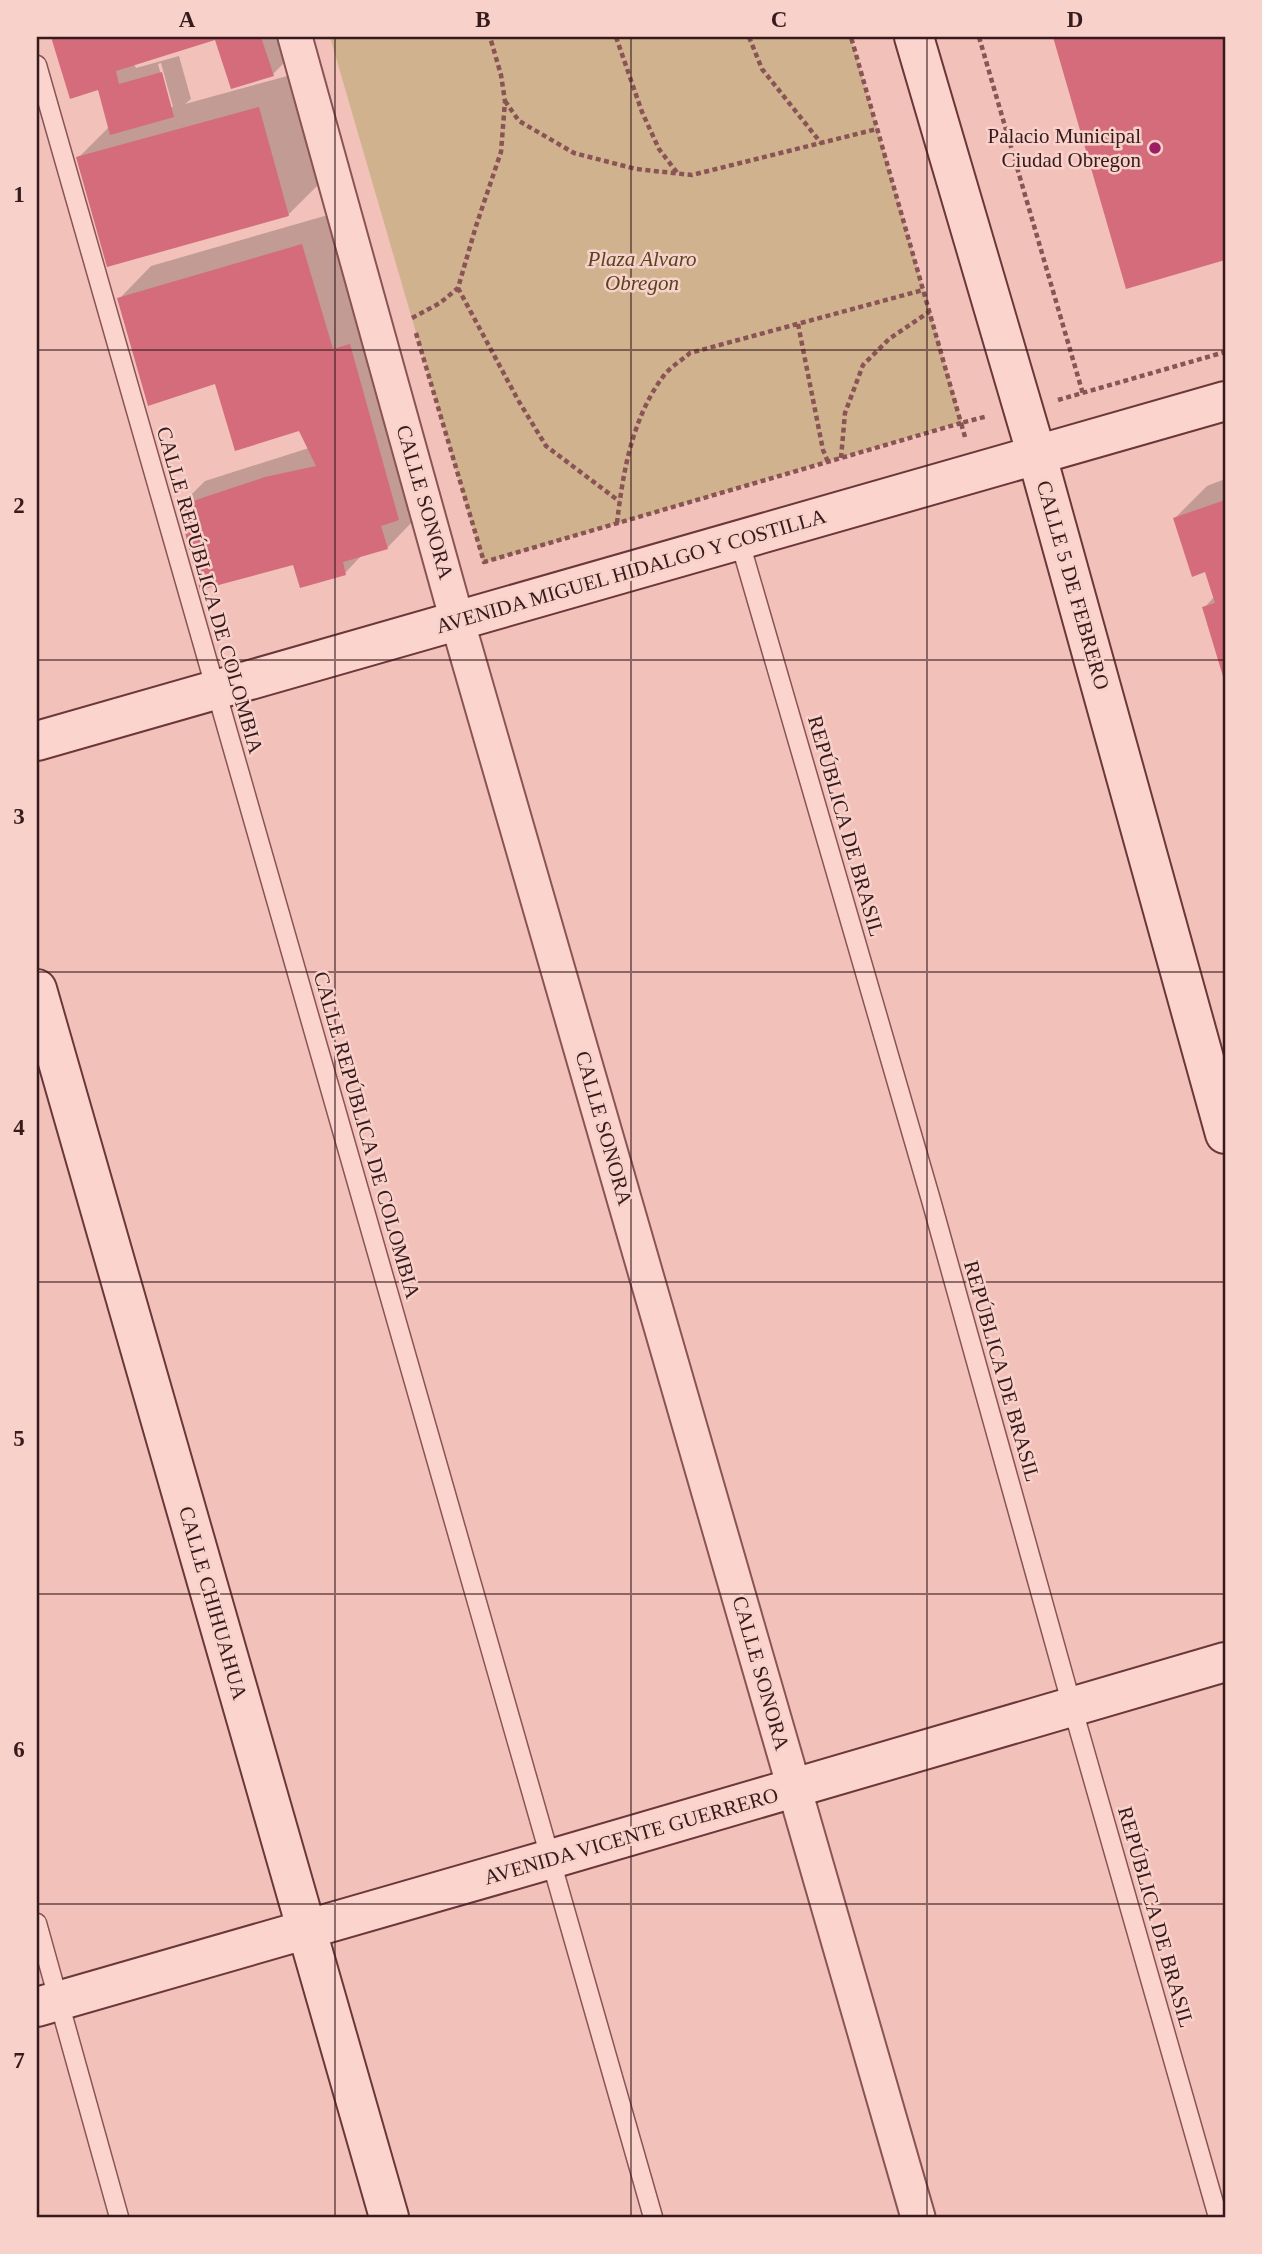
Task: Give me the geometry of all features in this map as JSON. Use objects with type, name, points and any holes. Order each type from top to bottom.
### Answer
[{"type":"street","name":"CALLE SONORA","points":[[295,37],[457,620],[918,2217]]},
{"type":"street","name":"CALLE 5 DE FEBRERO","points":[[914,37],[1037,456],[1225,1134]]},
{"type":"street","name":"AVENIDA MIGUEL HIDALGO Y COSTILLA","points":[[37,741],[1225,401]]},
{"type":"street","name":"CALLE CHIHUAHUA","points":[[37,989],[390,2217]]},
{"type":"street","name":"AVENIDA VICENTE GUERRERO","points":[[48,2004],[1225,1662]]},
{"type":"lane","name":"CALLE REPÚBLICA DE COLOMBIA","points":[[37,65],[653,2217]]},
{"type":"lane","name":"REPÚBLICA DE BRASIL","points":[[739,539],[931,1200],[1218,2217]]},
{"type":"lane","points":[[37,1923],[48,2004],[119,2217]]},
{"type":"path","points":[[412,318],[440,303],[458,288],[501,152],[505,102],[501,75],[490,37]]},
{"type":"path","points":[[616,37],[642,112],[659,149],[678,174]]},
{"type":"path","points":[[749,37],[762,69],[821,143]]},
{"type":"path","points":[[408,305],[484,562],[961,422],[851,37]]},
{"type":"path","points":[[979,37],[1083,394],[1225,352]]},
{"type":"path","points":[[505,102],[519,121],[574,153],[636,169],[678,174],[692,175],[877,129]]},
{"type":"path","points":[[458,288],[546,446],[620,502]]},
{"type":"path","points":[[617,523],[625,466],[643,411],[666,373],[690,353],[923,290]]},
{"type":"path","points":[[841,458],[845,413],[863,365],[889,339],[929,312]]},
{"type":"path","points":[[798,324],[823,450],[828,462]]},
{"type":"green space","name":"Plaza Alvaro Obregon","points":[[330,37],[851,37],[962,422],[483,563]]},
{"type":"building","points":[[51,37],[261,37],[274,76],[231,89],[215,40],[116,71],[119,84],[162,72],[174,117],[110,135],[98,90],[70,99]]},
{"type":"building","name":"Palacio Municipal Ciudad Obregon","points":[[1053,37],[1225,37],[1225,260],[1126,289]]},
{"type":"building","points":[[259,107],[289,216],[107,267],[76,157]]},
{"type":"building","points":[[302,244],[333,349],[350,344],[399,520],[381,526],[388,549],[343,562],[346,575],[300,588],[293,565],[200,590],[178,506],[265,477],[316,466],[299,431],[235,451],[215,384],[148,406],[117,298]]},
{"type":"building","points":[[1225,500],[1225,683],[1202,607],[1215,603],[1205,572],[1192,577],[1173,518]]},
{"type":"place","name":"Palacio Municipal Ciudad Obregon","points":[[1155,148]]}]
